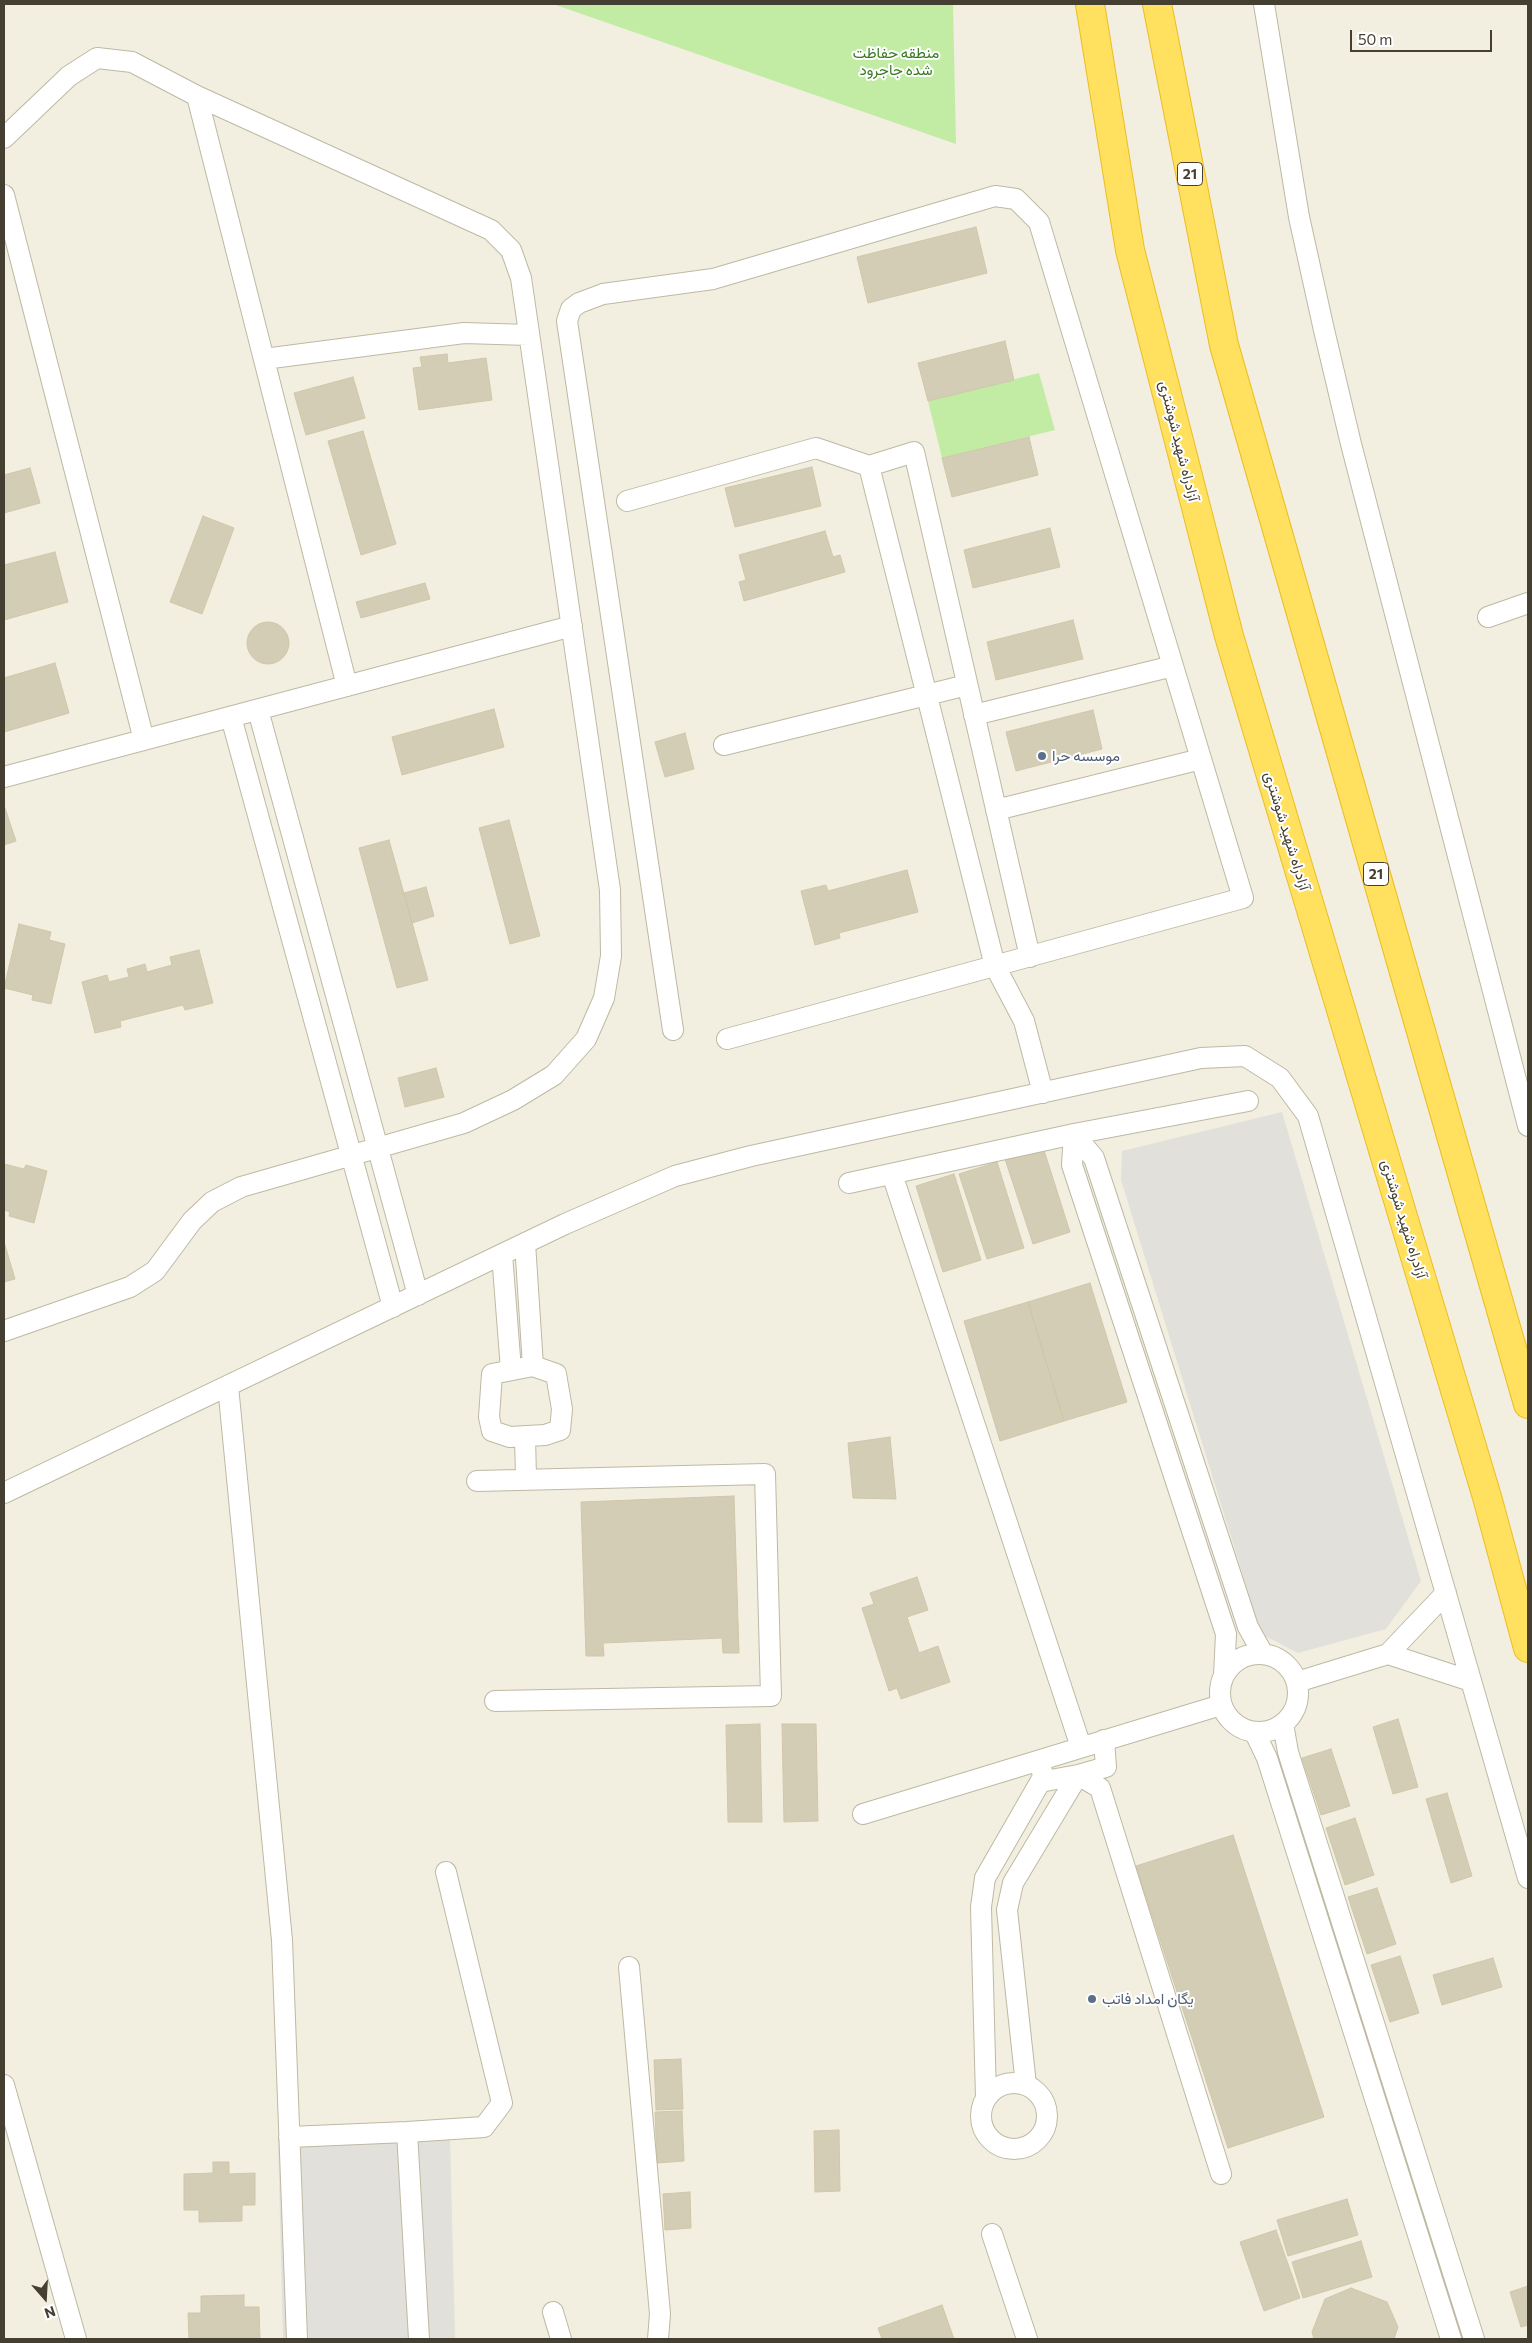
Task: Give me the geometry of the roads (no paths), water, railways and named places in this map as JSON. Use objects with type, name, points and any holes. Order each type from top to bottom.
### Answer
[{"type":"highway","name":"آزادراه شهید شوشتری","points":[[1090,4],[1130,250],[1229,636],[1487,1497],[1528,1648]]},
{"type":"highway","name":"21","points":[[1157,4],[1224,345],[1528,1404]]},
{"type":"street","points":[[1264,4],[1299,217],[1324,330],[1351,444],[1528,1126]]},
{"type":"street","points":[[4,138],[68,76],[97,58],[132,62],[197,96],[492,230],[511,250],[520,278],[529,335],[610,890],[611,956],[604,998],[586,1039],[554,1075],[514,1100],[464,1123],[234,1191],[212,1202],[192,1221],[155,1271],[130,1287],[4,1331]]},
{"type":"street","points":[[197,96],[348,686]]},
{"type":"street","points":[[4,195],[144,740]]},
{"type":"street","points":[[673,1030],[567,321],[571,310],[579,303],[603,294],[713,279],[995,196],[1016,199],[1039,222],[1243,898],[727,1039]]},
{"type":"street","points":[[264,359],[464,333],[529,335]]},
{"type":"street","points":[[627,500],[816,448],[869,466],[914,452],[1030,957]]},
{"type":"street","points":[[869,466],[995,966],[1024,1022],[1044,1093]]},
{"type":"street","points":[[1488,617],[1528,604]]},
{"type":"street","points":[[4,777],[572,626]]},
{"type":"street","points":[[974,715],[1173,666]]},
{"type":"street","points":[[724,744],[967,685]]},
{"type":"street","points":[[258,710],[418,1295]]},
{"type":"street","points":[[232,717],[393,1307]]},
{"type":"street","points":[[996,810],[1201,759]]},
{"type":"street","points":[[6,1490],[525,1243],[676,1176],[751,1156],[1201,1058],[1245,1056],[1280,1078],[1308,1116],[1528,1878]]},
{"type":"street","points":[[849,1183],[1074,1134],[1248,1101]]},
{"type":"street","points":[[1074,1134],[1094,1158],[1248,1627],[1263,1654]]},
{"type":"street","points":[[1074,1134],[1072,1165],[1226,1634],[1224,1675],[1219,1689],[1221,1705],[1228,1718],[1240,1728],[1254,1733],[1270,1731],[1283,1724],[1293,1712],[1298,1698],[1297,1682],[1289,1669],[1278,1659],[1263,1654],[1248,1656],[1234,1663],[1224,1675]]},
{"type":"street","points":[[892,1174],[1081,1748]]},
{"type":"street","points":[[525,1243],[533,1366]]},
{"type":"street","points":[[502,1254],[511,1370]]},
{"type":"street","points":[[533,1366],[556,1374],[562,1410],[560,1430],[545,1435],[525,1436],[510,1436],[492,1431],[489,1418],[492,1374],[533,1366]]},
{"type":"street","points":[[228,1386],[282,1940],[297,2339]]},
{"type":"street","points":[[525,1436],[526,1479]]},
{"type":"street","points":[[477,1482],[526,1479],[765,1474],[771,1696],[495,1701]]},
{"type":"street","points":[[1297,1682],[1388,1654],[1446,1593]]},
{"type":"street","points":[[1388,1654],[1471,1682]]},
{"type":"street","points":[[863,1814],[1221,1705]]},
{"type":"street","points":[[1283,1724],[1288,1752],[1474,2339]]},
{"type":"street","points":[[1254,1733],[1268,1758],[1451,2339]]},
{"type":"street","points":[[1040,1782],[1078,1775],[1106,1766],[1104,1740]]},
{"type":"street","points":[[986,2098],[993,2090],[1004,2084],[1026,2085],[1036,2091],[1044,2100],[1047,2111],[1047,2122],[1043,2133],[1036,2142],[1026,2147],[1006,2148],[988,2137],[981,2118],[986,2098],[981,1907],[986,1878],[1043,1778],[1042,1759]]},
{"type":"street","points":[[1026,2085],[1007,1910],[1013,1883],[1078,1775]]},
{"type":"street","points":[[1078,1775],[1100,1788],[1221,2174]]},
{"type":"street","points":[[289,2137],[407,2132],[484,2126],[502,2103],[446,1872]]},
{"type":"street","points":[[629,1967],[660,2314],[658,2339]]},
{"type":"street","points":[[4,2085],[76,2339]]},
{"type":"street","points":[[407,2132],[419,2339]]},
{"type":"street","points":[[992,2234],[1027,2339]]},
{"type":"street","points":[[553,2312],[560,2339]]},
{"type":"place","name":"موسسه حرا","points":[[1042,756]]},
{"type":"place","name":"یگان امداد فاتب","points":[[1092,1999]]},
{"type":"park label","name":"منطقه حفاظت شده جاجرود","points":[[896,62]]}]
